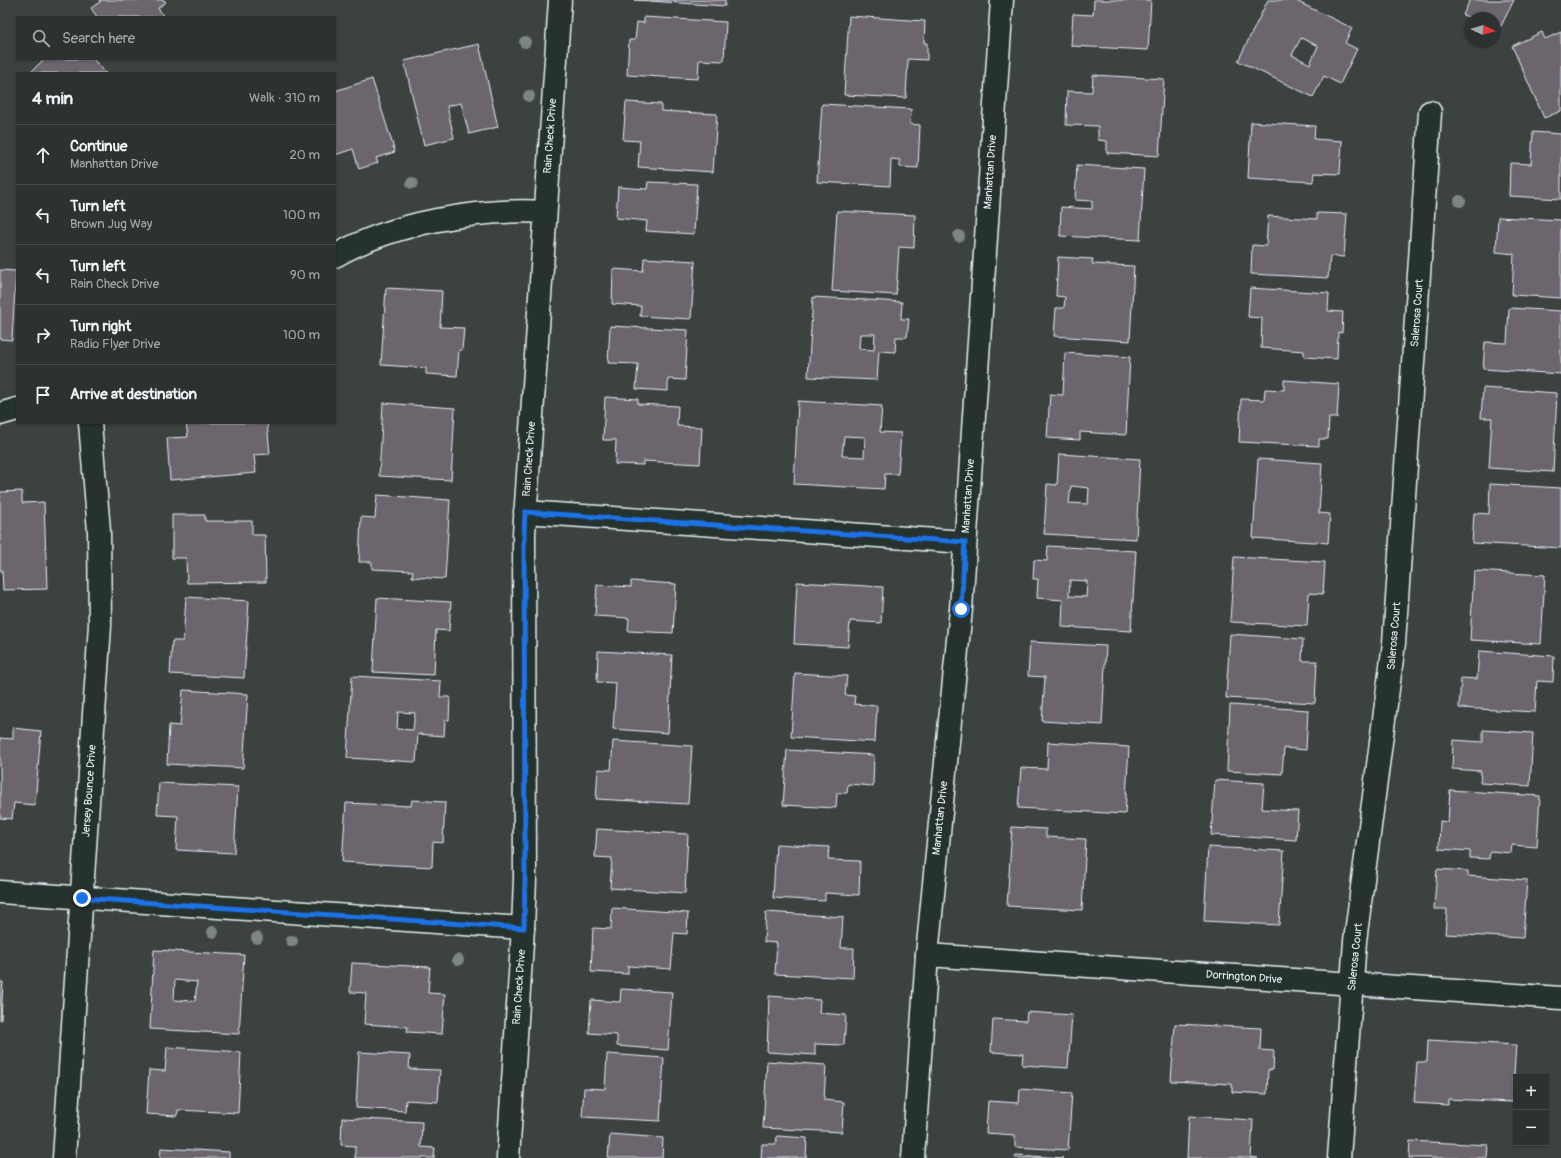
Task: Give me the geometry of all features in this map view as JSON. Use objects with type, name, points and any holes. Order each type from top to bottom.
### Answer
[{"type":"street","name":"Rain Check Drive","points":[[508,1158],[524,928],[524,534],[560,0]]},
{"type":"street","name":"Manhattan Drive","points":[[913,1158],[927,955],[961,609],[1002,0]]},
{"type":"street","name":"Salerosa Court","points":[[1339,1158],[1355,941],[1394,643],[1430,112]]},
{"type":"street","points":[[336,256],[375,238],[426,222],[479,213],[545,212]]},
{"type":"street","points":[[0,414],[16,409]]},
{"type":"street","name":"Jersey Bounce Drive","points":[[64,1158],[100,625],[99,531],[90,424]]},
{"type":"street","points":[[525,512],[965,542]]},
{"type":"street","points":[[0,892],[524,928]]},
{"type":"street","name":"Dorrington Drive","points":[[927,955],[1561,998]]},
{"type":"building","points":[[99,0],[164,0],[166,2],[158,8],[163,16],[96,16],[91,8],[100,2]]},
{"type":"building","points":[[634,0],[725,0],[725,6]]},
{"type":"building","points":[[1094,0],[1151,0],[1148,50],[1071,46],[1073,14],[1093,15]]},
{"type":"building","points":[[1268,0],[1294,0],[1352,28],[1345,43],[1357,49],[1340,84],[1324,76],[1313,97],[1238,61]],"holes":[[[1301,38],[1318,46],[1310,64],[1292,55]]]},
{"type":"building","points":[[1470,0],[1514,0],[1501,26],[1501,12],[1465,12],[1465,16],[1463,15]]},
{"type":"building","points":[[849,16],[925,21],[924,43],[927,43],[927,60],[908,59],[906,98],[844,95]]},
{"type":"building","points":[[644,17],[726,22],[724,61],[699,60],[698,79],[627,75],[629,40],[635,40],[637,22],[644,23]]},
{"type":"building","points":[[1542,32],[1545,39],[1561,32],[1561,111],[1544,118],[1512,46]]},
{"type":"building","points":[[479,44],[498,127],[469,134],[461,103],[447,106],[454,138],[424,145],[404,61]]},
{"type":"building","points":[[43,60],[94,60],[105,72],[31,72]]},
{"type":"building","points":[[1093,75],[1164,79],[1159,156],[1107,153],[1107,141],[1098,140],[1098,126],[1066,125],[1067,91],[1092,92]]},
{"type":"building","points":[[372,79],[395,152],[376,158],[378,163],[359,169],[353,149],[336,155],[336,91]]},
{"type":"building","points":[[626,102],[661,104],[661,111],[717,114],[713,172],[638,167],[640,141],[623,140]]},
{"type":"building","points":[[822,104],[911,109],[910,124],[920,125],[918,168],[900,167],[900,160],[891,159],[890,186],[817,182]]},
{"type":"building","points":[[1251,122],[1315,126],[1314,139],[1342,141],[1340,174],[1314,173],[1313,182],[1248,178]]},
{"type":"building","points":[[1533,132],[1561,134],[1561,199],[1509,196],[1510,163],[1531,164]]},
{"type":"building","points":[[1077,165],[1144,169],[1140,240],[1060,236],[1061,207],[1092,209],[1092,201],[1075,200]]},
{"type":"building","points":[[648,182],[697,184],[694,234],[646,231],[647,221],[616,218],[618,187],[647,189]]},
{"type":"building","points":[[837,211],[915,215],[914,248],[899,247],[896,295],[832,291]]},
{"type":"building","points":[[1317,213],[1347,214],[1344,257],[1330,256],[1328,278],[1251,274],[1252,245],[1266,246],[1268,216],[1317,219]]},
{"type":"building","points":[[1498,217],[1561,220],[1561,298],[1512,295],[1514,254],[1496,252]]},
{"type":"building","points":[[1058,257],[1093,259],[1092,264],[1134,266],[1130,341],[1054,336],[1056,308],[1064,308],[1065,297],[1056,296]]},
{"type":"building","points":[[644,258],[695,261],[691,319],[640,316],[641,306],[612,304],[613,269],[643,271]]},
{"type":"building","points":[[0,270],[16,271],[12,340],[0,339]]},
{"type":"building","points":[[386,288],[442,291],[440,327],[464,328],[462,350],[459,350],[457,376],[426,374],[426,368],[381,365]]},
{"type":"building","points":[[1250,288],[1329,293],[1328,311],[1343,312],[1342,333],[1338,332],[1337,359],[1304,357],[1304,351],[1261,348],[1262,318],[1248,317]]},
{"type":"building","points":[[813,297],[902,302],[901,319],[909,319],[907,337],[896,337],[895,352],[879,351],[877,380],[808,377]],"holes":[[[860,334],[875,334],[874,350],[859,349]]]},
{"type":"building","points":[[1509,308],[1561,311],[1561,374],[1483,369],[1485,342],[1507,343]]},
{"type":"building","points":[[610,326],[688,330],[685,380],[668,379],[668,391],[636,389],[638,364],[608,363]]},
{"type":"building","points":[[1065,353],[1130,357],[1126,435],[1080,432],[1080,440],[1047,438],[1050,394],[1063,395]]},
{"type":"building","points":[[1284,380],[1339,384],[1337,418],[1329,418],[1328,439],[1319,439],[1319,446],[1239,442],[1241,399],[1264,400],[1265,389],[1284,390]]},
{"type":"building","points":[[1483,388],[1557,393],[1553,472],[1489,468],[1492,418],[1481,418]]},
{"type":"building","points":[[605,397],[638,399],[638,404],[678,406],[677,426],[702,427],[700,464],[643,461],[643,465],[615,464],[616,440],[603,440]]},
{"type":"building","points":[[798,401],[882,406],[880,432],[901,433],[898,474],[885,474],[884,489],[794,484]],"holes":[[[844,436],[865,437],[864,457],[842,456]]]},
{"type":"building","points":[[383,403],[455,408],[451,480],[379,476]]},
{"type":"building","points":[[186,424],[267,424],[270,454],[254,455],[256,473],[170,480],[167,438],[188,437]]},
{"type":"building","points":[[1059,454],[1140,459],[1136,539],[1044,534],[1047,484],[1057,485]],"holes":[[[1071,486],[1089,488],[1088,504],[1069,503]]]},
{"type":"building","points":[[1258,459],[1322,463],[1319,513],[1330,514],[1328,543],[1253,538]]},
{"type":"building","points":[[1490,484],[1561,488],[1561,548],[1472,543],[1474,513],[1489,514]]},
{"type":"building","points":[[22,491],[22,503],[44,502],[47,589],[3,590],[2,570],[0,570],[0,492]]},
{"type":"building","points":[[377,495],[450,500],[445,579],[412,577],[413,571],[372,569],[372,562],[359,562],[361,517],[375,518]]},
{"type":"building","points":[[172,515],[205,515],[205,521],[252,521],[252,535],[265,535],[266,582],[187,583],[186,558],[172,558]]},
{"type":"building","points":[[1048,546],[1136,551],[1131,631],[1062,627],[1063,600],[1037,598],[1038,579],[1033,579],[1034,560],[1047,561]],"holes":[[[1070,580],[1087,581],[1086,597],[1069,596]]]},
{"type":"building","points":[[1234,557],[1325,562],[1323,594],[1309,593],[1307,626],[1230,622]]},
{"type":"building","points":[[1474,571],[1545,575],[1541,644],[1470,640]]},
{"type":"building","points":[[631,581],[676,584],[673,633],[628,631],[629,618],[595,616],[597,585],[631,587]]},
{"type":"building","points":[[797,582],[883,587],[881,623],[850,621],[848,647],[794,644]]},
{"type":"building","points":[[186,597],[249,601],[244,678],[170,674],[172,641],[183,641]]},
{"type":"building","points":[[377,598],[451,602],[449,631],[436,630],[434,675],[373,672]]},
{"type":"building","points":[[1230,634],[1303,639],[1302,661],[1317,661],[1315,703],[1226,698]]},
{"type":"building","points":[[1030,642],[1106,646],[1102,725],[1042,721],[1045,677],[1028,676]]},
{"type":"building","points":[[598,651],[672,655],[668,733],[613,729],[616,683],[597,682]]},
{"type":"building","points":[[1479,651],[1554,656],[1553,682],[1537,681],[1535,712],[1459,708],[1461,678],[1477,679]]},
{"type":"building","points":[[795,673],[847,676],[845,695],[855,696],[854,704],[877,706],[875,742],[791,737]]},
{"type":"building","points":[[352,676],[441,681],[440,697],[450,697],[449,720],[445,720],[444,736],[418,734],[416,762],[347,758]],"holes":[[[398,712],[415,713],[413,730],[397,729]]]},
{"type":"building","points":[[183,690],[248,694],[243,768],[167,764],[169,725],[180,726]]},
{"type":"building","points":[[1230,705],[1308,710],[1306,750],[1284,748],[1282,774],[1227,771]]},
{"type":"building","points":[[13,728],[41,731],[35,805],[14,803],[12,819],[0,818],[0,738],[13,739]]},
{"type":"building","points":[[1483,730],[1533,733],[1530,786],[1480,783],[1481,771],[1452,769],[1453,740],[1483,742]]},
{"type":"building","points":[[613,741],[692,746],[688,804],[596,799],[598,769],[611,770]]},
{"type":"building","points":[[1048,742],[1129,747],[1125,814],[1018,808],[1021,768],[1047,769]]},
{"type":"building","points":[[787,750],[874,755],[873,786],[848,784],[847,793],[837,793],[836,808],[783,805]]},
{"type":"building","points":[[1215,780],[1264,783],[1262,809],[1298,811],[1296,840],[1211,835]]},
{"type":"building","points":[[159,783],[238,787],[234,853],[176,850],[178,816],[157,815]]},
{"type":"building","points":[[1450,790],[1540,796],[1537,847],[1512,845],[1511,853],[1490,851],[1489,859],[1470,858],[1470,851],[1439,849],[1440,821],[1448,822]]},
{"type":"building","points":[[412,800],[445,802],[443,843],[433,842],[432,867],[342,862],[346,803],[411,806]]},
{"type":"building","points":[[1012,827],[1046,829],[1046,837],[1086,839],[1082,910],[1007,906]]},
{"type":"building","points":[[597,829],[688,834],[685,893],[610,888],[612,858],[595,857]]},
{"type":"building","points":[[776,844],[829,847],[828,860],[860,861],[859,895],[825,893],[825,901],[773,898]]},
{"type":"building","points":[[1208,847],[1284,851],[1279,925],[1204,921]]},
{"type":"building","points":[[1437,869],[1468,871],[1468,876],[1527,880],[1523,938],[1445,934],[1447,909],[1434,909]]},
{"type":"building","points":[[612,908],[688,913],[687,934],[674,933],[671,969],[628,966],[628,974],[591,972],[593,928],[611,929]]},
{"type":"building","points":[[766,912],[843,917],[841,948],[854,948],[853,978],[775,974],[777,943],[764,942]]},
{"type":"building","points":[[154,950],[244,955],[239,1034],[150,1029]],"holes":[[[175,980],[197,982],[195,1001],[174,1000]]]},
{"type":"building","points":[[352,963],[430,967],[428,993],[445,994],[442,1034],[407,1032],[408,1027],[364,1024],[366,993],[350,992]]},
{"type":"building","points":[[0,982],[3,982],[1,1020],[0,1020]]},
{"type":"building","points":[[621,989],[672,992],[668,1050],[617,1046],[617,1035],[589,1033],[591,1000],[620,1002]]},
{"type":"building","points":[[769,996],[820,1000],[819,1013],[846,1015],[844,1045],[815,1044],[815,1055],[767,1052]]},
{"type":"building","points":[[1027,1012],[1072,1015],[1068,1068],[1022,1065],[1023,1054],[991,1052],[993,1019],[1026,1021]]},
{"type":"building","points":[[1175,1024],[1261,1028],[1260,1050],[1274,1051],[1273,1070],[1268,1070],[1267,1094],[1232,1092],[1232,1084],[1171,1081]]},
{"type":"building","points":[[1428,1040],[1516,1045],[1512,1102],[1448,1099],[1448,1105],[1414,1103],[1417,1062],[1427,1062]]},
{"type":"building","points":[[167,1047],[241,1052],[238,1113],[178,1110],[177,1116],[146,1114],[149,1070],[165,1071]]},
{"type":"building","points":[[359,1052],[410,1055],[409,1069],[440,1070],[438,1102],[406,1100],[405,1111],[356,1108]]},
{"type":"building","points":[[607,1054],[664,1058],[660,1121],[582,1117],[584,1088],[605,1089]]},
{"type":"building","points":[[767,1061],[826,1065],[824,1100],[844,1102],[842,1132],[763,1128]]},
{"type":"building","points":[[1020,1089],[1072,1093],[1068,1150],[1015,1147],[1015,1135],[986,1133],[988,1101],[1019,1103]]},
{"type":"building","points":[[1189,1116],[1253,1120],[1251,1158],[1187,1158]]},
{"type":"building","points":[[342,1118],[422,1122],[421,1147],[435,1148],[434,1158],[355,1158],[355,1146],[341,1145]]},
{"type":"building","points":[[610,1134],[663,1138],[662,1158],[608,1158]]},
{"type":"building","points":[[777,1136],[807,1138],[806,1158],[761,1158],[762,1144],[776,1144]]},
{"type":"building","points":[[1410,1141],[1488,1145],[1487,1158],[1409,1158]]},
{"type":"building","points":[[161,1148],[229,1152],[229,1158],[160,1158]]},
{"type":"building","points":[[1016,1155],[1063,1158],[1015,1158]]},
{"type":"route","points":[[82,898],[524,928],[525,512],[965,542],[961,609]]}]
